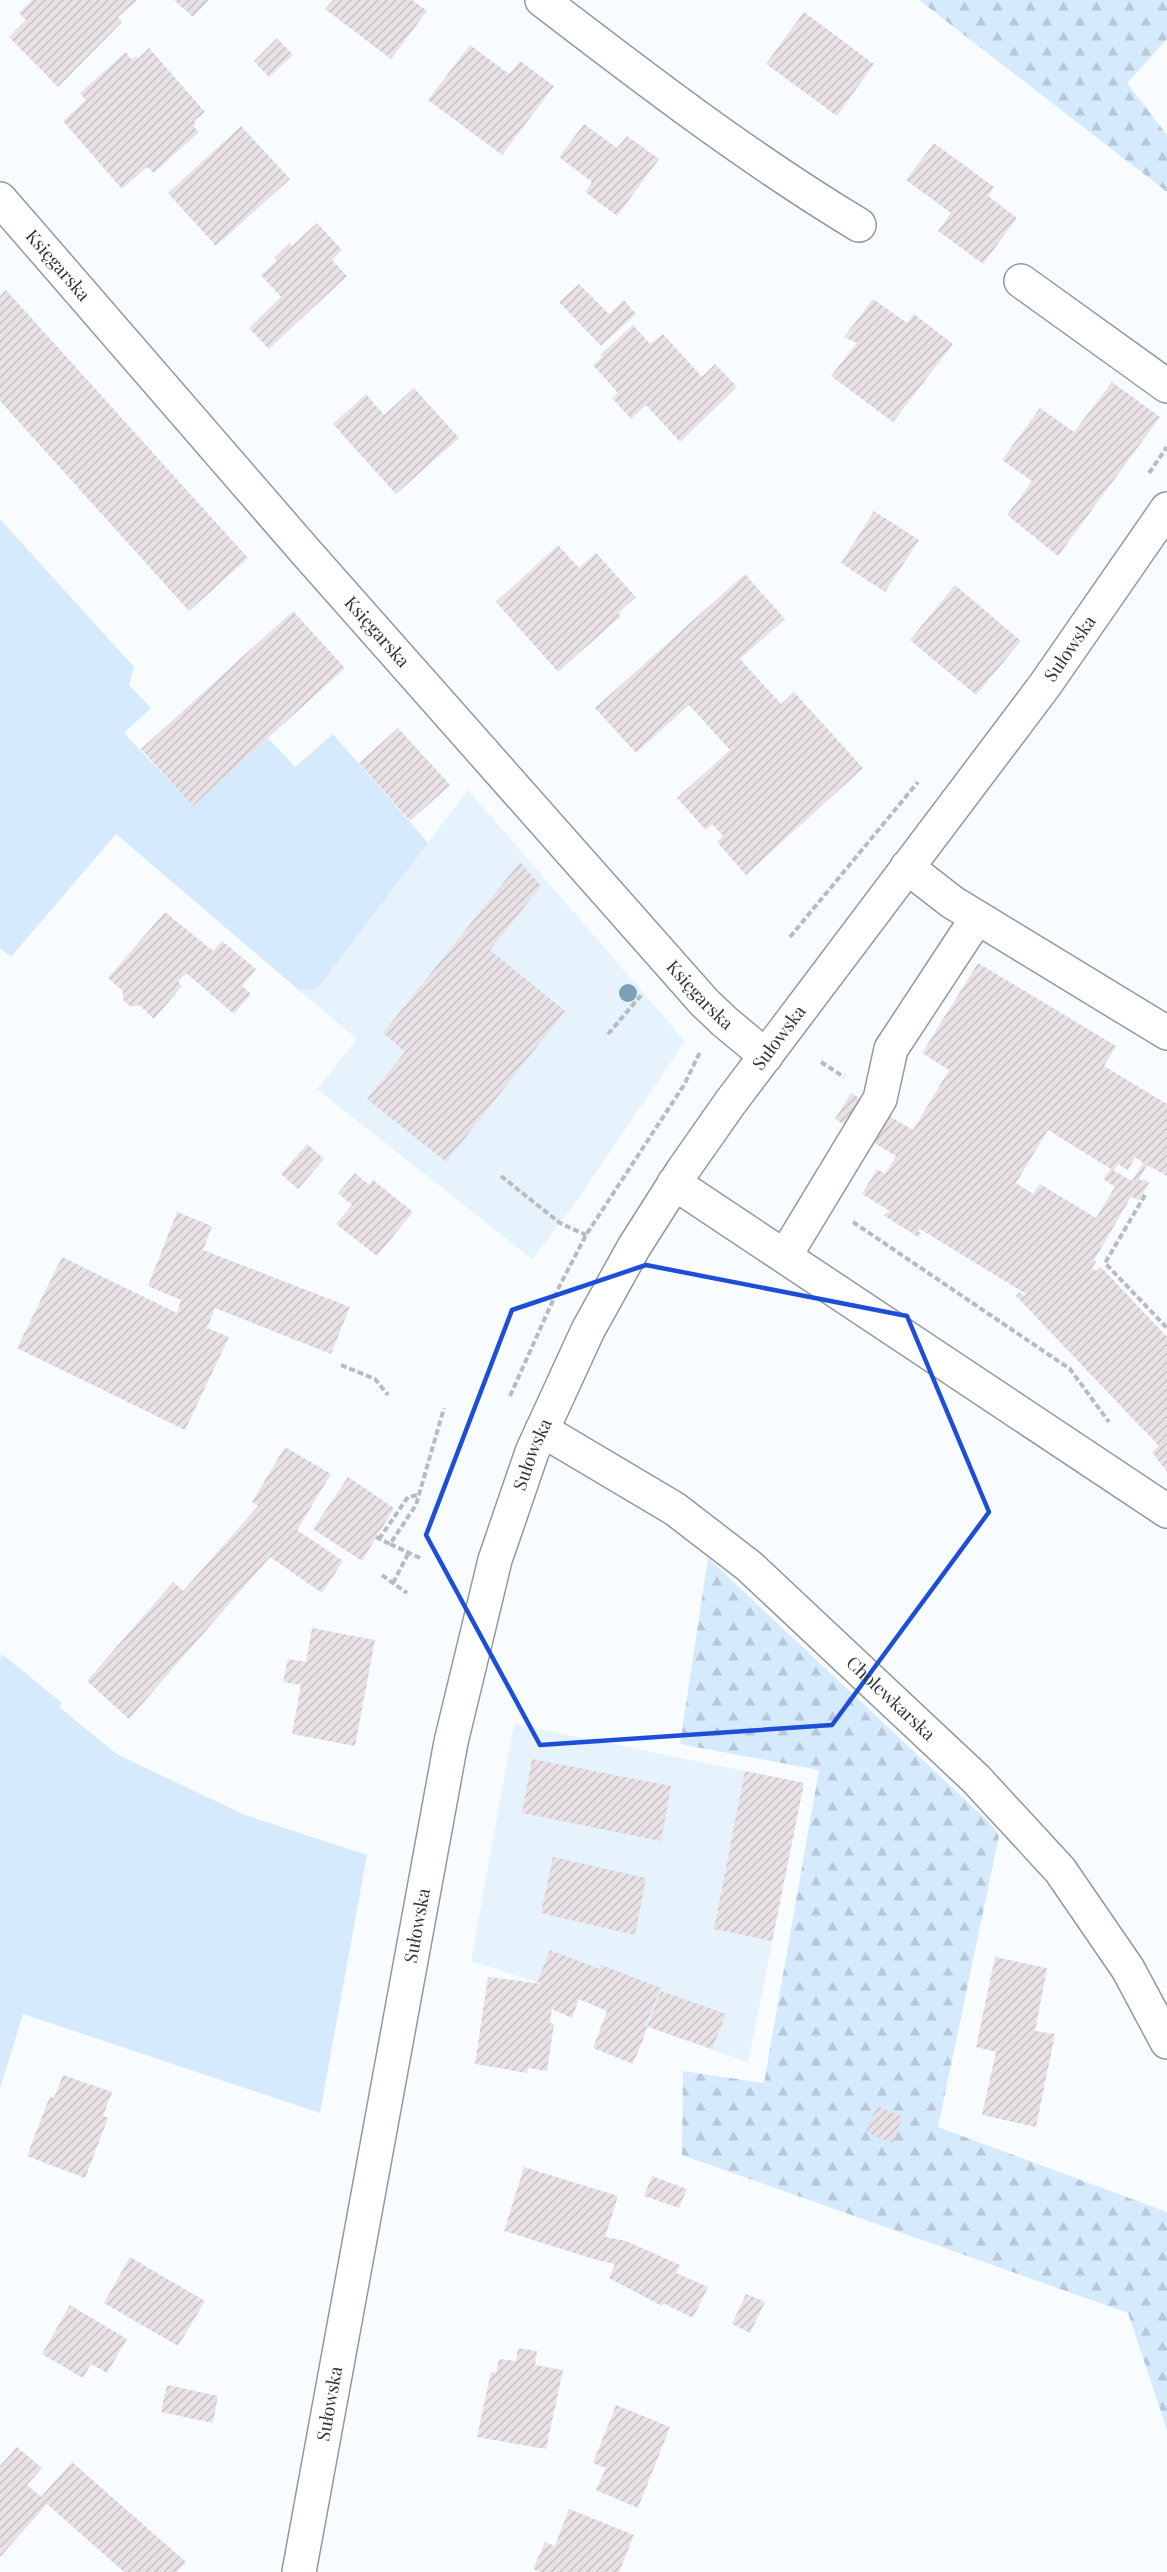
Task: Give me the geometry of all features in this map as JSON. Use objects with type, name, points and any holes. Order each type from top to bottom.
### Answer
[{"type":"main road","points":[[542,0],[622,62],[789,183],[859,225]]},
{"type":"main road","name":"Księgarska","points":[[0,199],[305,551],[704,1002],[766,1056]]},
{"type":"main road","points":[[1021,281],[1167,386]]},
{"type":"main road","name":"Sułowska","points":[[299,2572],[451,1742],[495,1560],[532,1452],[588,1330],[634,1247],[674,1183],[766,1056],[1045,685],[1167,509]]},
{"type":"main road","points":[[907,867],[977,918],[1167,1033]]},
{"type":"main road","points":[[785,1256],[880,1099],[891,1049],[977,918]]},
{"type":"main road","points":[[674,1183],[1167,1511]]},
{"type":"main road","name":"Cholewkarska","points":[[542,1430],[675,1509],[749,1566],[976,1779],[1060,1870],[1128,1969],[1167,2042]]},
{"type":"path","points":[[790,937],[923,776]]},
{"type":"path","points":[[608,1034],[648,988]]},
{"type":"path","points":[[820,1062],[848,1080]]},
{"type":"path","points":[[501,1176],[560,1223],[586,1235]]},
{"type":"path","points":[[1145,1195],[1105,1263],[1167,1329]]},
{"type":"path","points":[[847,1218],[1070,1369],[1112,1426]]},
{"type":"path","points":[[341,1365],[375,1379],[388,1395]]},
{"type":"path","points":[[390,1544],[416,1505],[444,1408]]},
{"type":"path","points":[[418,1495],[408,1497],[378,1538],[420,1558]]},
{"type":"path","points":[[393,1582],[408,1554]]},
{"type":"path","points":[[382,1575],[407,1593]]},
{"type":"highlighted area","points":[[646,1265],[907,1316],[989,1512],[832,1725],[540,1745],[426,1535],[512,1310]]},
{"type":"shaded area","points":[[468,790],[685,1041],[574,1205],[532,1259],[317,1089],[357,1039],[300,991],[318,988]]},
{"type":"shaded area","points":[[514,1724],[804,1783],[748,2062],[645,2026],[543,1984],[471,1961]]},
{"type":"green space","points":[[919,0],[1167,0],[1167,39],[1127,83],[1167,135],[1167,192]]},
{"type":"green space","points":[[0,519],[134,667],[129,685],[151,708],[124,733],[193,806],[268,738],[295,767],[333,734],[428,843],[318,988],[300,991],[116,834],[11,957],[0,948]]},
{"type":"green space","points":[[708,1558],[990,1823],[999,1836],[938,2127],[1167,2212],[1167,2430],[1128,2313],[682,2155],[683,2071],[764,2083],[819,1770],[680,1744]]},
{"type":"green space","points":[[2,1654],[62,1703],[59,1707],[118,1755],[245,1815],[367,1855],[320,2113],[23,2014],[0,2088],[0,1660]]},
{"type":"building","points":[[32,0],[137,0],[118,17],[122,22],[58,87],[9,37],[26,20],[19,13]]},
{"type":"building","points":[[174,0],[209,0],[193,17]]},
{"type":"building","points":[[333,0],[412,0],[427,11],[391,59],[325,9]]},
{"type":"building","points":[[804,12],[874,64],[837,116],[766,64]]},
{"type":"building","points":[[277,38],[293,55],[269,77],[254,61]]},
{"type":"building","points":[[470,45],[509,74],[520,61],[554,86],[502,155],[428,100]]},
{"type":"building","points":[[149,48],[205,112],[194,121],[196,124],[193,126],[199,132],[154,173],[147,167],[122,189],[63,121],[86,100],[80,93],[126,52],[132,60],[136,56],[138,59]]},
{"type":"building","points":[[584,124],[617,148],[627,136],[659,159],[617,216],[585,192],[592,182],[559,157]]},
{"type":"building","points":[[241,126],[290,179],[216,246],[168,193]]},
{"type":"building","points":[[934,143],[994,187],[988,196],[1017,218],[983,264],[938,231],[951,213],[906,180]]},
{"type":"building","points":[[317,223],[342,250],[332,260],[347,276],[269,349],[249,328],[281,297],[261,275],[277,261],[274,258],[289,243],[292,246]]},
{"type":"building","points":[[579,284],[609,314],[624,300],[636,314],[601,346],[559,302]]},
{"type":"building","points":[[6,290],[248,558],[189,611],[0,401],[0,296]]},
{"type":"building","points":[[873,299],[907,323],[914,314],[953,344],[893,422],[831,376],[857,343],[844,337]]},
{"type":"building","points":[[633,325],[650,344],[663,334],[702,377],[715,364],[737,387],[680,442],[646,405],[631,419],[612,398],[618,393],[593,365],[603,356],[600,355]]},
{"type":"building","points":[[1112,382],[1160,417],[1058,556],[1007,515],[1032,481],[1002,460],[1040,408],[1074,432]]},
{"type":"building","points":[[414,388],[459,438],[396,494],[333,424],[366,394],[384,415]]},
{"type":"building","points":[[874,511],[919,540],[885,592],[841,563]]},
{"type":"building","points":[[558,545],[579,568],[596,553],[636,597],[618,613],[621,616],[558,672],[496,602]]},
{"type":"building","points":[[745,574],[785,619],[740,659],[781,704],[794,692],[863,768],[746,875],[717,842],[723,836],[712,824],[706,830],[677,798],[730,750],[689,705],[636,753],[595,708]]},
{"type":"building","points":[[955,585],[1021,641],[976,695],[910,640]]},
{"type":"building","points":[[293,611],[345,668],[193,806],[141,749]]},
{"type":"building","points":[[398,728],[450,785],[410,821],[359,763]]},
{"type":"building","points":[[520,862],[541,886],[490,950],[565,1011],[446,1162],[367,1099],[405,1052],[383,1033]]},
{"type":"building","points":[[165,912],[213,951],[222,941],[256,969],[242,986],[251,994],[234,1014],[186,973],[178,982],[182,986],[154,1019],[139,1005],[131,1007],[123,1000],[123,991],[108,978]]},
{"type":"building","points":[[978,963],[1116,1046],[1104,1066],[1167,1104],[1167,1176],[1147,1165],[1139,1179],[1142,1181],[1144,1179],[1149,1183],[1139,1200],[1131,1197],[1094,1260],[1096,1262],[1092,1268],[1096,1271],[1101,1267],[1167,1337],[1167,1472],[1152,1452],[1159,1446],[1016,1296],[1020,1292],[1024,1296],[1026,1294],[920,1229],[918,1231],[921,1233],[918,1237],[883,1215],[890,1211],[862,1194],[877,1169],[885,1174],[896,1156],[835,1119],[851,1093],[913,1130],[949,1070],[922,1053]],"holes":[[[1048,1130],[1111,1169],[1103,1179],[1115,1187],[1096,1218],[1040,1184],[1033,1194],[1016,1183]],[[1135,1157],[1143,1163],[1132,1181],[1114,1171],[1118,1164],[1128,1170]]]},
{"type":"building","points":[[307,1144],[324,1159],[298,1189],[281,1174]]},
{"type":"building","points":[[355,1173],[369,1185],[373,1180],[413,1212],[377,1256],[336,1224],[352,1205],[338,1193]]},
{"type":"building","points":[[177,1212],[212,1226],[203,1250],[350,1307],[331,1354],[215,1308],[207,1328],[229,1337],[185,1430],[17,1348],[62,1257],[177,1313],[181,1300],[148,1286]]},
{"type":"building","points":[[285,1447],[331,1474],[297,1530],[343,1561],[322,1593],[270,1557],[129,1719],[87,1681],[173,1582],[183,1591],[258,1506],[252,1502]]},
{"type":"building","points":[[348,1477],[394,1508],[362,1561],[313,1529]]},
{"type":"building","points":[[312,1628],[375,1640],[355,1746],[292,1734],[301,1685],[283,1682],[288,1659],[306,1662]]},
{"type":"building","points":[[532,1759],[671,1786],[661,1841],[522,1813]]},
{"type":"building","points":[[745,1771],[804,1783],[772,1941],[714,1929]]},
{"type":"building","points":[[553,1857],[646,1878],[635,1935],[541,1913]]},
{"type":"building","points":[[550,1950],[599,1969],[601,1965],[661,1988],[645,2026],[647,2027],[661,1991],[726,2014],[712,2049],[648,2027],[633,2064],[593,2048],[607,2011],[579,1999],[572,2018],[552,2009],[550,2023],[554,2024],[547,2071],[528,2068],[527,2073],[475,2064],[488,1977],[542,1984],[537,1982]]},
{"type":"building","points":[[995,1957],[1047,1968],[1035,2031],[1055,2034],[1036,2127],[982,2115],[996,2052],[976,2047]]},
{"type":"building","points":[[63,2075],[112,2092],[103,2116],[108,2118],[85,2178],[27,2156],[50,2096],[54,2098]]},
{"type":"building","points":[[877,2106],[903,2117],[892,2143],[866,2132]]},
{"type":"building","points":[[524,2167],[618,2196],[605,2237],[626,2241],[680,2265],[676,2273],[708,2287],[693,2318],[663,2303],[662,2306],[609,2278],[615,2264],[504,2231]]},
{"type":"building","points":[[652,2176],[687,2189],[679,2208],[644,2196]]},
{"type":"building","points":[[130,2257],[205,2301],[178,2346],[104,2303]]},
{"type":"building","points":[[746,2294],[765,2302],[750,2333],[732,2324]]},
{"type":"building","points":[[70,2305],[127,2339],[107,2373],[91,2364],[83,2378],[42,2354]]},
{"type":"building","points":[[518,2348],[537,2351],[535,2365],[563,2370],[546,2449],[477,2437],[491,2372],[496,2373],[499,2359],[516,2361]]},
{"type":"building","points":[[167,2385],[218,2396],[213,2423],[161,2412]]},
{"type":"building","points":[[616,2405],[670,2427],[638,2508],[596,2490],[606,2468],[593,2463]]},
{"type":"building","points":[[17,2447],[42,2468],[27,2485],[41,2497],[72,2462],[186,2562],[177,2572],[124,2572],[47,2504],[0,2557],[0,2466]]},
{"type":"building","points":[[569,2509],[634,2535],[619,2572],[540,2572],[533,2569],[545,2542],[555,2546]]}]
